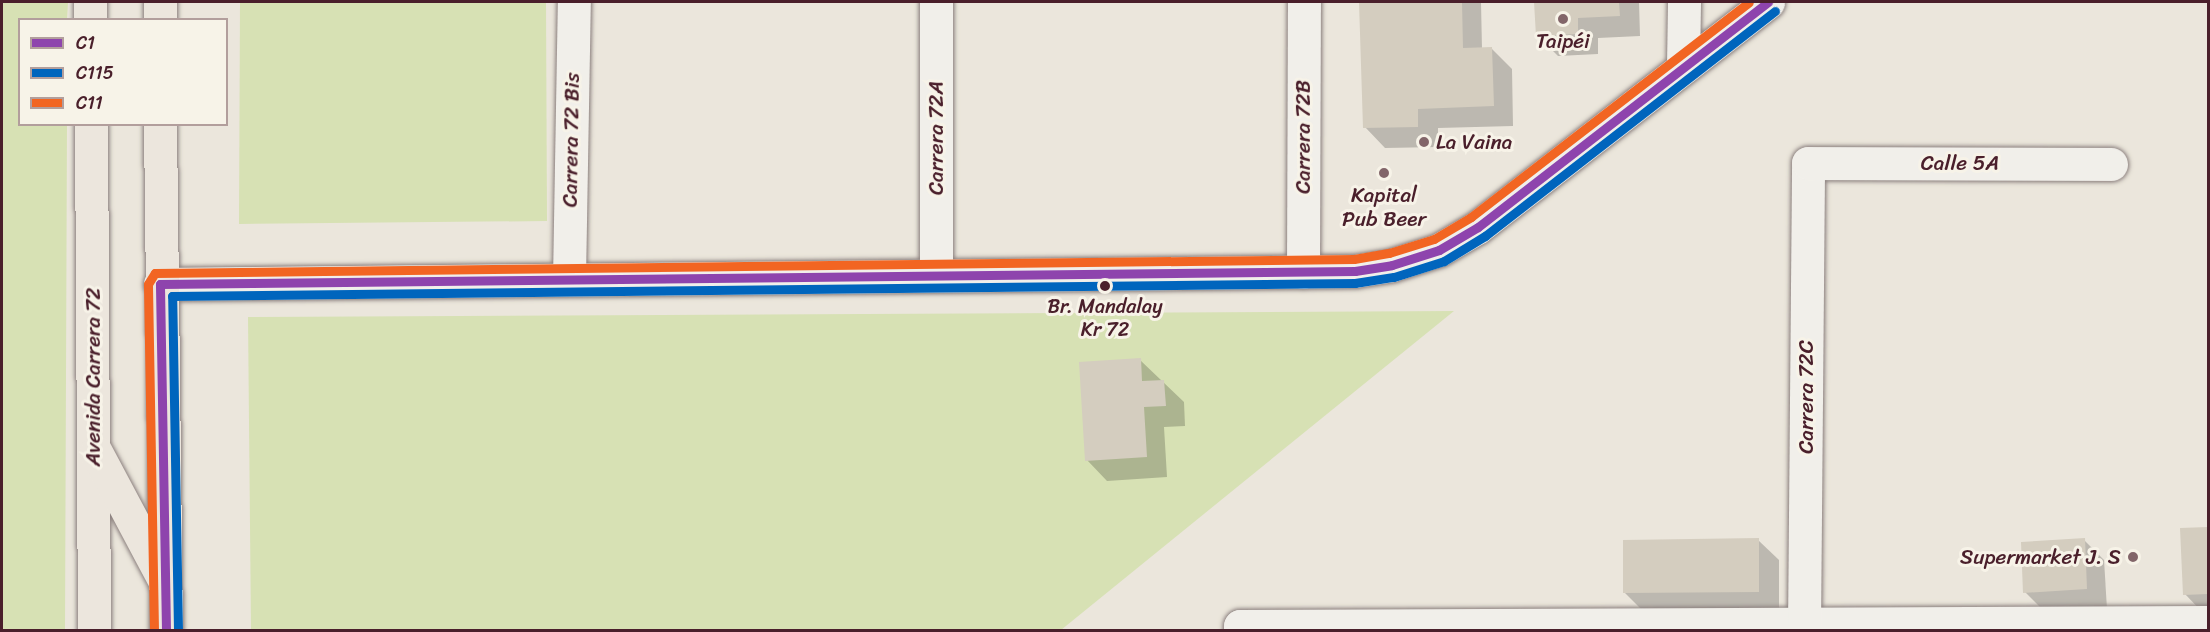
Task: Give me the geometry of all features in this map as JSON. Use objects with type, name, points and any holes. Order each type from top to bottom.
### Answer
[{"type":"highway","points":[[90,2],[90,18]]},
{"type":"highway","points":[[160,2],[160,18]]},
{"type":"highway","name":"Avenida Carrera 72","points":[[91,126],[94,630]]},
{"type":"highway","points":[[160,126],[160,284],[166,630]]},
{"type":"highway","points":[[93,448],[165,580]]},
{"type":"street","name":"Carrera 72 Bis","points":[[569,279],[574,2]]},
{"type":"street","name":"Carrera 72A","points":[[936,2],[936,275]]},
{"type":"street","name":"Carrera 72B","points":[[1303,272],[1304,2]]},
{"type":"street","points":[[1683,2],[1683,66]]},
{"type":"street","points":[[160,284],[1355,271],[1439,250],[1527,191],[1683,66],[1768,2]]},
{"type":"street","name":"Calle 5A","points":[[1808,163],[2112,164]]},
{"type":"street","name":"Carrera 72C","points":[[1804,627],[1808,163]]},
{"type":"street","points":[[1240,628],[1804,627],[2208,622]]},
{"type":"green space","points":[[2,2],[68,2],[67,18],[18,18],[18,126],[67,126],[65,630],[2,630]]},
{"type":"green space","points":[[240,2],[546,2],[547,221],[239,224]]},
{"type":"green space","points":[[1454,311],[1061,630],[251,630],[248,317]]},
{"type":"building","points":[[1359,2],[1462,2],[1463,48],[1492,47],[1494,106],[1418,109],[1418,127],[1363,128]]},
{"type":"building","points":[[1534,2],[1619,2],[1620,16],[1578,18],[1578,34],[1536,36]]},
{"type":"building","points":[[1141,358],[1142,381],[1164,380],[1166,406],[1144,407],[1147,457],[1085,461],[1079,362]]},
{"type":"building","points":[[2208,527],[2208,594],[2183,595],[2180,528]]},
{"type":"building","points":[[1759,538],[1759,592],[1623,593],[1623,540]]},
{"type":"building","points":[[2085,538],[2087,589],[2023,593],[2021,542]]},
{"type":"transit line","name":"C11","points":[[154,630],[148,284],[155,273],[1354,259],[1389,253],[1434,239],[1471,217],[1749,2]]},
{"type":"transit line","name":"C1","points":[[166,630],[160,284],[1355,271],[1392,265],[1439,250],[1478,227],[1768,2]]},
{"type":"transit line","name":"C115","points":[[178,630],[172,296],[1355,283],[1394,277],[1444,261],[1485,236],[1775,11]]},
{"type":"place","name":"Taipéi","points":[[1563,19]]},
{"type":"place","name":"La Vaina","points":[[1424,142]]},
{"type":"place","name":"Kapital Pub Beer","points":[[1384,173]]},
{"type":"place","name":"Br. Mandalay Kr 72","points":[[1105,286]]},
{"type":"place","name":"Supermarket J. S","points":[[2133,557]]}]
